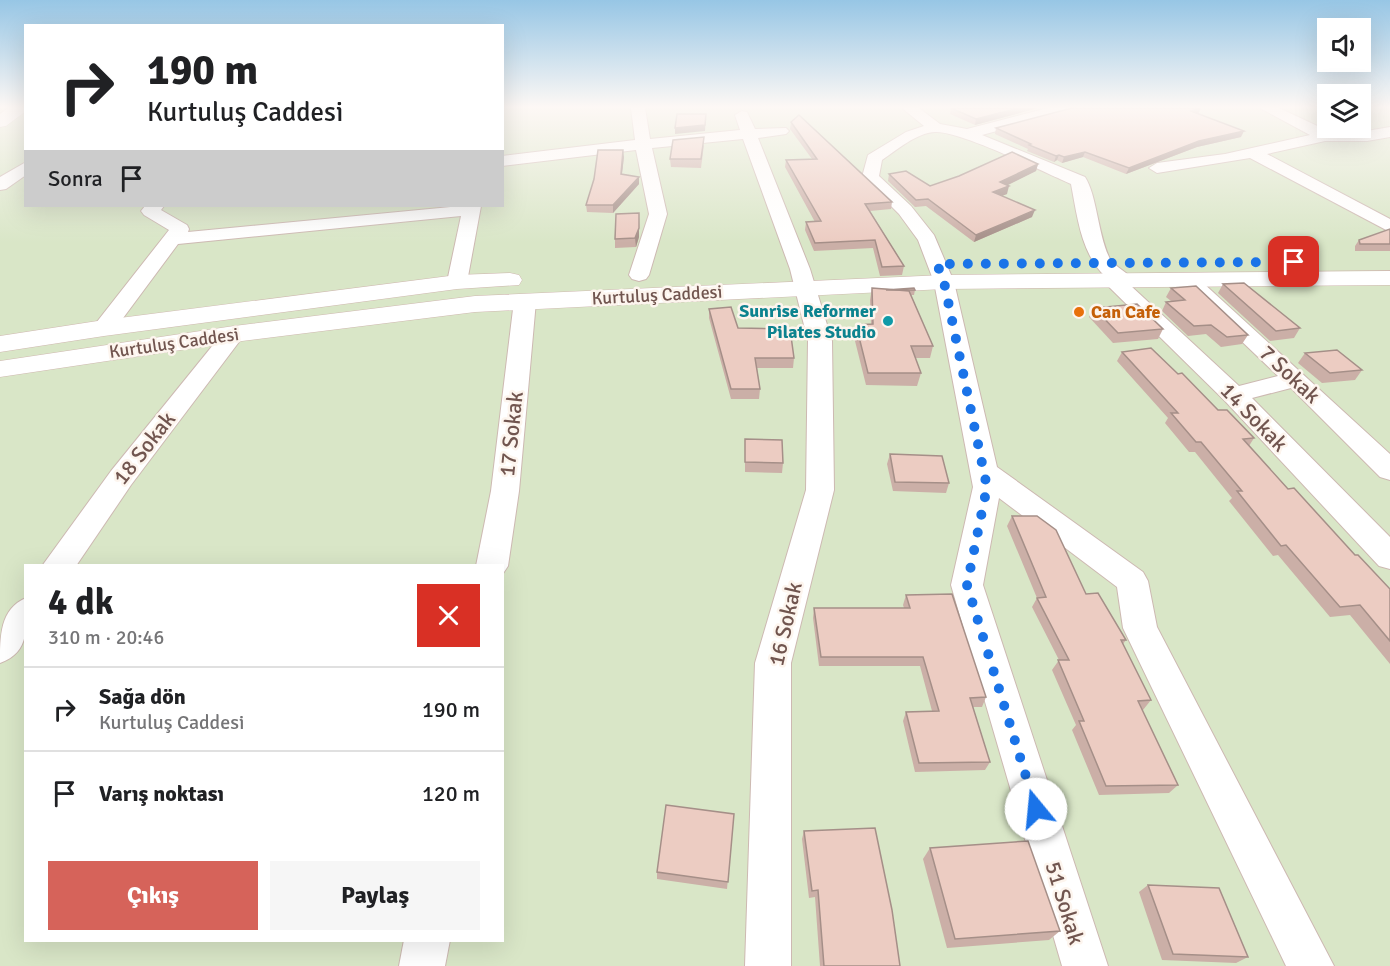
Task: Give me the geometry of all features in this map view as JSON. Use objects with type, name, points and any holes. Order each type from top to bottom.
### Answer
[{"type":"street","points":[[504,161],[568,153]]},
{"type":"street","points":[[639,275],[658,214],[645,153]]},
{"type":"street","name":"16 Sokak","points":[[757,153],[803,278],[820,341],[820,490],[773,663],[768,966]]},
{"type":"street","name":"51 Sokak","points":[[882,153],[874,158],[870,177],[913,220],[927,238],[940,273],[987,487],[967,585],[1085,966]]},
{"type":"street","points":[[1013,153],[1079,181],[1088,223],[1113,275]]},
{"type":"street","points":[[1157,168],[1252,153]]},
{"type":"street","points":[[1252,153],[1390,226]]},
{"type":"street","points":[[3,183],[24,168]]},
{"type":"street","points":[[3,183],[24,180]]},
{"type":"street","points":[[104,328],[180,229],[150,211],[154,207]]},
{"type":"street","points":[[174,239],[471,208],[458,294]]},
{"type":"street","name":"Kurtuluş Caddesi","points":[[1113,275],[1390,261]]},
{"type":"street","name":"Kurtuluş Caddesi","points":[[0,369],[234,334],[458,294],[525,301],[803,278],[940,273],[1113,275],[1189,280],[1390,278]]},
{"type":"street","points":[[0,344],[104,328],[639,275],[803,278]]},
{"type":"street","name":"14 Sokak","points":[[1113,275],[1234,395],[1390,557]]},
{"type":"street","name":"7 Sokak","points":[[1189,280],[1390,470]]},
{"type":"street","name":"17 Sokak","points":[[492,564],[505,491],[525,301]]},
{"type":"street","name":"18 Sokak","points":[[59,564],[121,478],[234,334]]},
{"type":"street","points":[[1234,395],[1296,379]]},
{"type":"street","points":[[984,472],[1132,581],[1140,628],[1311,966]]},
{"type":"street","points":[[0,648],[24,615]]},
{"type":"street","points":[[422,966],[427,942]]},
{"type":"green space","points":[[0,153],[24,153],[24,207],[504,207],[504,153],[1390,153],[1390,966],[0,966]]},
{"type":"building","points":[[598,153],[623,153],[621,174],[639,177],[613,205],[586,205],[594,179]]},
{"type":"building","points":[[671,153],[702,153],[701,159],[670,159]]},
{"type":"building","points":[[813,153],[840,153],[892,202],[865,204],[904,266],[882,267],[875,240],[815,243],[806,222],[821,221],[786,160],[817,159]]},
{"type":"building","points":[[1010,153],[1014,153],[1038,164],[1000,182],[1009,186],[993,192],[1035,210],[976,235],[928,199],[916,200],[889,174],[906,171],[930,186],[959,176]]},
{"type":"building","points":[[1049,153],[1080,153],[1064,157]]},
{"type":"building","points":[[1088,153],[1168,153],[1129,168]]},
{"type":"building","points":[[639,213],[639,228],[635,238],[615,239],[616,214]]},
{"type":"building","points":[[1390,229],[1390,244],[1360,244],[1359,240]]},
{"type":"building","points":[[1244,283],[1300,328],[1276,331],[1223,284]]},
{"type":"building","points":[[1196,286],[1248,335],[1227,337],[1211,325],[1194,326],[1166,302],[1185,300],[1171,288]]},
{"type":"building","points":[[872,288],[909,291],[933,346],[911,346],[921,373],[868,373],[856,325],[873,324]]},
{"type":"building","points":[[914,288],[915,290],[886,290]]},
{"type":"building","points":[[1137,304],[1163,329],[1118,333],[1094,308]]},
{"type":"building","points":[[731,307],[738,328],[790,329],[794,358],[755,358],[760,389],[731,389],[709,309]]},
{"type":"building","points":[[1151,348],[1178,374],[1182,373],[1218,410],[1227,410],[1254,438],[1243,439],[1288,489],[1294,488],[1355,555],[1358,555],[1390,589],[1390,641],[1360,605],[1340,607],[1286,545],[1281,546],[1237,491],[1242,491],[1201,442],[1196,442],[1171,413],[1178,413],[1122,352]]},
{"type":"building","points":[[1337,350],[1362,370],[1330,373],[1305,353]]},
{"type":"building","points":[[745,439],[782,440],[783,463],[745,462]]},
{"type":"building","points":[[890,454],[942,456],[949,483],[895,482]]},
{"type":"building","points":[[1012,516],[1037,516],[1056,530],[1086,594],[1098,593],[1126,640],[1121,640],[1151,700],[1138,701],[1178,785],[1106,786],[1079,721],[1084,721],[1058,660],[1069,660],[1037,598],[1046,597]]},
{"type":"building","points":[[952,594],[986,697],[970,698],[990,762],[919,763],[906,712],[939,711],[923,657],[821,657],[814,608],[910,608],[906,595]]},
{"type":"building","points":[[666,805],[734,814],[728,882],[657,872]]},
{"type":"building","points":[[875,828],[892,910],[900,966],[824,966],[818,890],[812,891],[804,831]]},
{"type":"building","points":[[1028,841],[1060,931],[955,939],[930,848]]},
{"type":"building","points":[[1148,885],[1219,888],[1248,957],[1173,954]]},
{"type":"place","name":"Can Cafe","points":[[1079,312]]},
{"type":"place","name":"Sunrise Reformer Pilates Studio","points":[[888,321]]},
{"type":"route","points":[[1036,809],[967,585],[987,487],[944,282],[937,264],[1294,262]]}]
